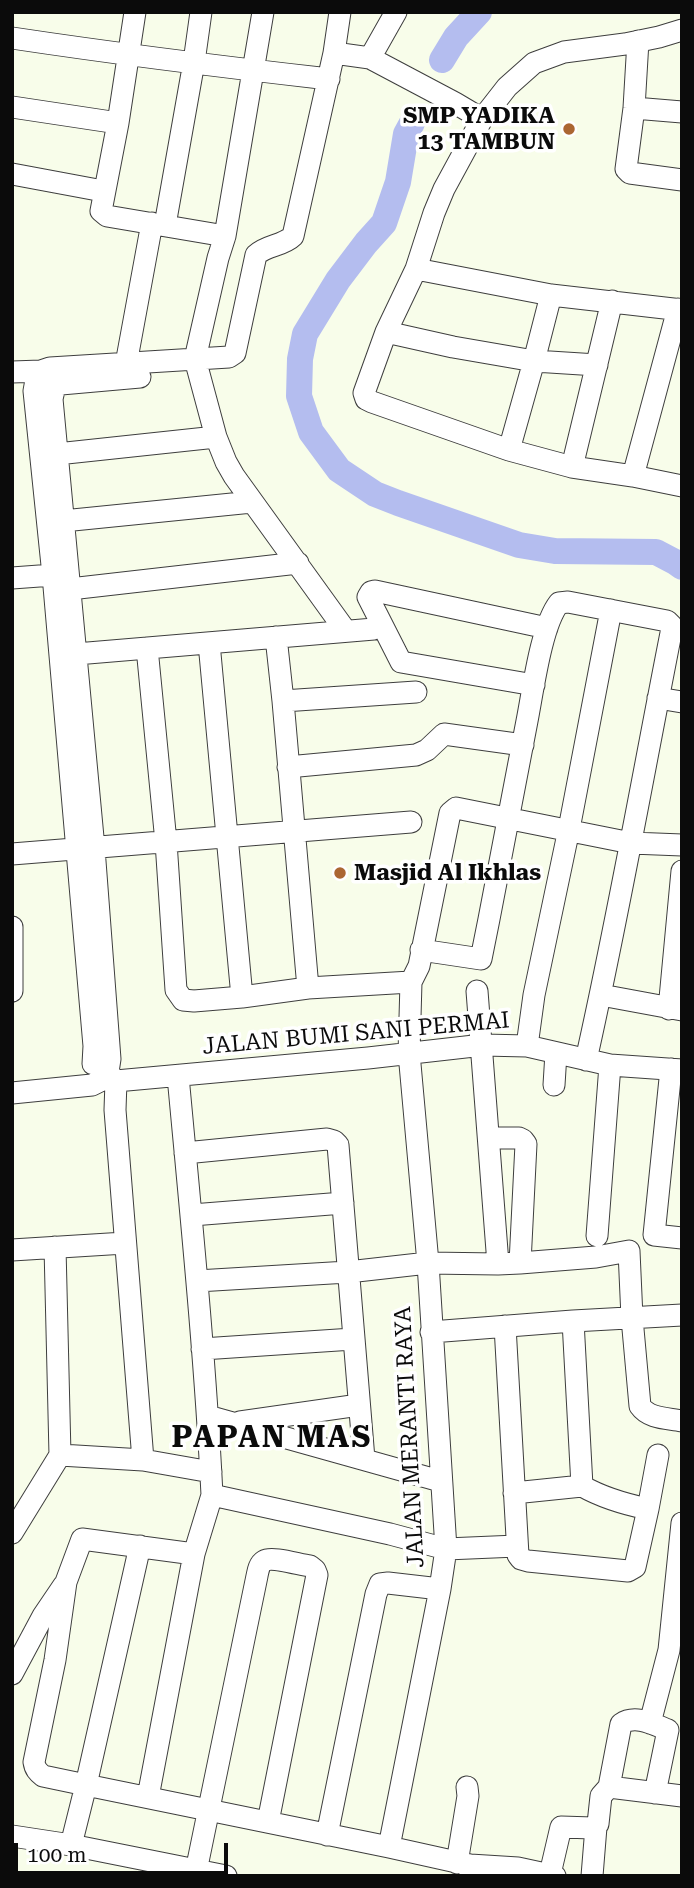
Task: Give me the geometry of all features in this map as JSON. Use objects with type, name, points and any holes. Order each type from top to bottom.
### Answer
[{"type":"street","points":[[135,12],[118,123],[100,206],[107,216],[225,236]]},
{"type":"street","points":[[126,364],[194,62],[201,12]]},
{"type":"street","points":[[263,12],[225,236],[196,366],[226,462],[251,502],[345,630]]},
{"type":"street","points":[[143,1460],[115,1110],[106,1072],[94,1046],[76,654],[52,399],[55,387],[61,384],[196,366],[235,353],[256,255],[261,250],[293,236],[329,79],[340,12]]},
{"type":"street","points":[[370,58],[396,12]]},
{"type":"street","points":[[682,30],[648,39],[564,52],[534,63],[506,87],[482,119],[444,189],[416,269],[386,332],[364,393],[366,399],[372,402],[509,450],[572,467],[633,475],[682,486]]},
{"type":"street","points":[[12,38],[129,56],[329,79]]},
{"type":"street","points":[[648,39],[682,41]]},
{"type":"street","points":[[648,39],[634,107],[626,169],[630,173],[682,180]]},
{"type":"street","points":[[334,53],[370,58],[482,119]]},
{"type":"street","points":[[12,107],[118,123]]},
{"type":"street","points":[[634,107],[682,112]]},
{"type":"street","points":[[12,174],[103,191]]},
{"type":"street","points":[[416,269],[551,295],[680,310],[633,475]]},
{"type":"street","points":[[509,450],[551,295]]},
{"type":"street","points":[[572,467],[612,301]]},
{"type":"street","points":[[386,332],[534,361],[597,365]]},
{"type":"street","points":[[12,372],[126,364],[196,366]]},
{"type":"street","points":[[41,371],[34,391],[85,849]]},
{"type":"street","points":[[57,454],[216,437]]},
{"type":"street","points":[[63,521],[251,502]]},
{"type":"street","points":[[70,589],[298,563]]},
{"type":"street","points":[[12,578],[53,575]]},
{"type":"street","points":[[534,685],[401,662],[368,597],[375,591],[547,628]]},
{"type":"street","points":[[421,950],[481,959],[534,685],[547,628],[556,606],[563,601],[667,621],[672,626],[586,1060]]},
{"type":"street","points":[[527,1046],[534,995],[611,610]]},
{"type":"street","points":[[76,654],[374,629]]},
{"type":"street","points":[[276,637],[308,988]]},
{"type":"street","points":[[209,643],[242,997]]},
{"type":"street","points":[[147,648],[166,842],[176,990],[183,1000],[194,1002],[308,988],[411,982]]},
{"type":"street","points":[[283,701],[416,692]]},
{"type":"street","points":[[658,698],[682,702]]},
{"type":"street","points":[[288,766],[423,754],[444,734],[523,745]]},
{"type":"street","name":"JALAN MERANTI RAYA","points":[[389,1847],[446,1549],[428,1263],[409,1053],[411,982],[419,966],[450,813],[460,807],[631,843],[682,845]]},
{"type":"street","points":[[12,855],[411,822]]},
{"type":"street","points":[[601,995],[675,1009],[681,879]]},
{"type":"street","points":[[12,927],[12,992]]},
{"type":"street","points":[[477,991],[498,1264]]},
{"type":"street","name":"JALAN BUMI SANI PERMAI","points":[[12,1093],[92,1085],[104,1079],[106,1072],[178,1076],[483,1045],[527,1046],[610,1065],[676,1070]]},
{"type":"street","points":[[554,1085],[556,1053]]},
{"type":"street","points":[[597,1236],[610,1065]]},
{"type":"street","points":[[12,1079],[75,1073],[86,1069],[106,1072]]},
{"type":"street","points":[[676,1070],[654,1236],[682,1238]]},
{"type":"street","points":[[148,1797],[194,1555],[212,1494],[192,1215],[178,1076]]},
{"type":"street","points":[[489,1138],[519,1138],[526,1144],[520,1263]]},
{"type":"street","points":[[186,1153],[327,1139],[334,1140],[338,1145],[364,1459]]},
{"type":"street","points":[[192,1215],[342,1203]]},
{"type":"street","points":[[12,1250],[125,1243]]},
{"type":"street","points":[[12,1533],[60,1455],[55,1247]]},
{"type":"street","points":[[197,1281],[348,1272],[428,1263],[520,1263],[596,1257],[629,1251],[640,1406],[654,1416],[682,1421]]},
{"type":"street","points":[[431,1332],[682,1315]]},
{"type":"street","points":[[573,1321],[582,1486]]},
{"type":"street","points":[[505,1326],[517,1546],[521,1559],[628,1571],[635,1567],[658,1455]]},
{"type":"street","points":[[202,1349],[354,1339]]},
{"type":"street","points":[[234,1423],[359,1405]]},
{"type":"street","points":[[208,1416],[440,1480]]},
{"type":"street","points":[[60,1455],[143,1460],[211,1472]]},
{"type":"street","points":[[514,1493],[582,1486],[616,1502],[648,1509]]},
{"type":"street","points":[[212,1494],[446,1549],[517,1546]]},
{"type":"street","points":[[650,1723],[669,1650],[679,1577],[682,1522]]},
{"type":"street","points":[[12,1674],[65,1582],[82,1539],[194,1555]]},
{"type":"street","points":[[71,1844],[140,1546]]},
{"type":"street","points":[[195,1872],[260,1565],[271,1559],[310,1566],[315,1570],[317,1582],[268,1822]]},
{"type":"street","points":[[65,1582],[55,1660],[34,1762],[34,1768],[43,1776],[389,1847],[466,1868],[518,1868],[553,1875],[561,1827],[596,1826]]},
{"type":"street","points":[[327,1835],[380,1584],[440,1589]]},
{"type":"street","points":[[592,1876],[601,1794],[609,1787],[621,1724],[624,1721],[631,1719],[668,1730],[655,1793]]},
{"type":"street","points":[[466,1868],[467,1787]]},
{"type":"street","points":[[609,1787],[682,1796]]},
{"type":"street","points":[[12,1836],[71,1844],[195,1872],[226,1876]]},
{"type":"waterway","points":[[442,60],[456,37],[479,12]]},
{"type":"waterway","points":[[412,123],[406,134],[398,182],[384,223],[338,280],[305,334],[300,359],[299,396],[311,432],[339,470],[375,494],[398,503],[519,545],[555,551],[656,552],[682,567]]},
{"type":"place","name":"SMP YADIKA 13 TAMBUN","points":[[569,129]]},
{"type":"place","name":"Masjid Al Ikhlas","points":[[340,873]]},
{"type":"district","name":"PAPAN MAS","points":[[272,1438]]}]
